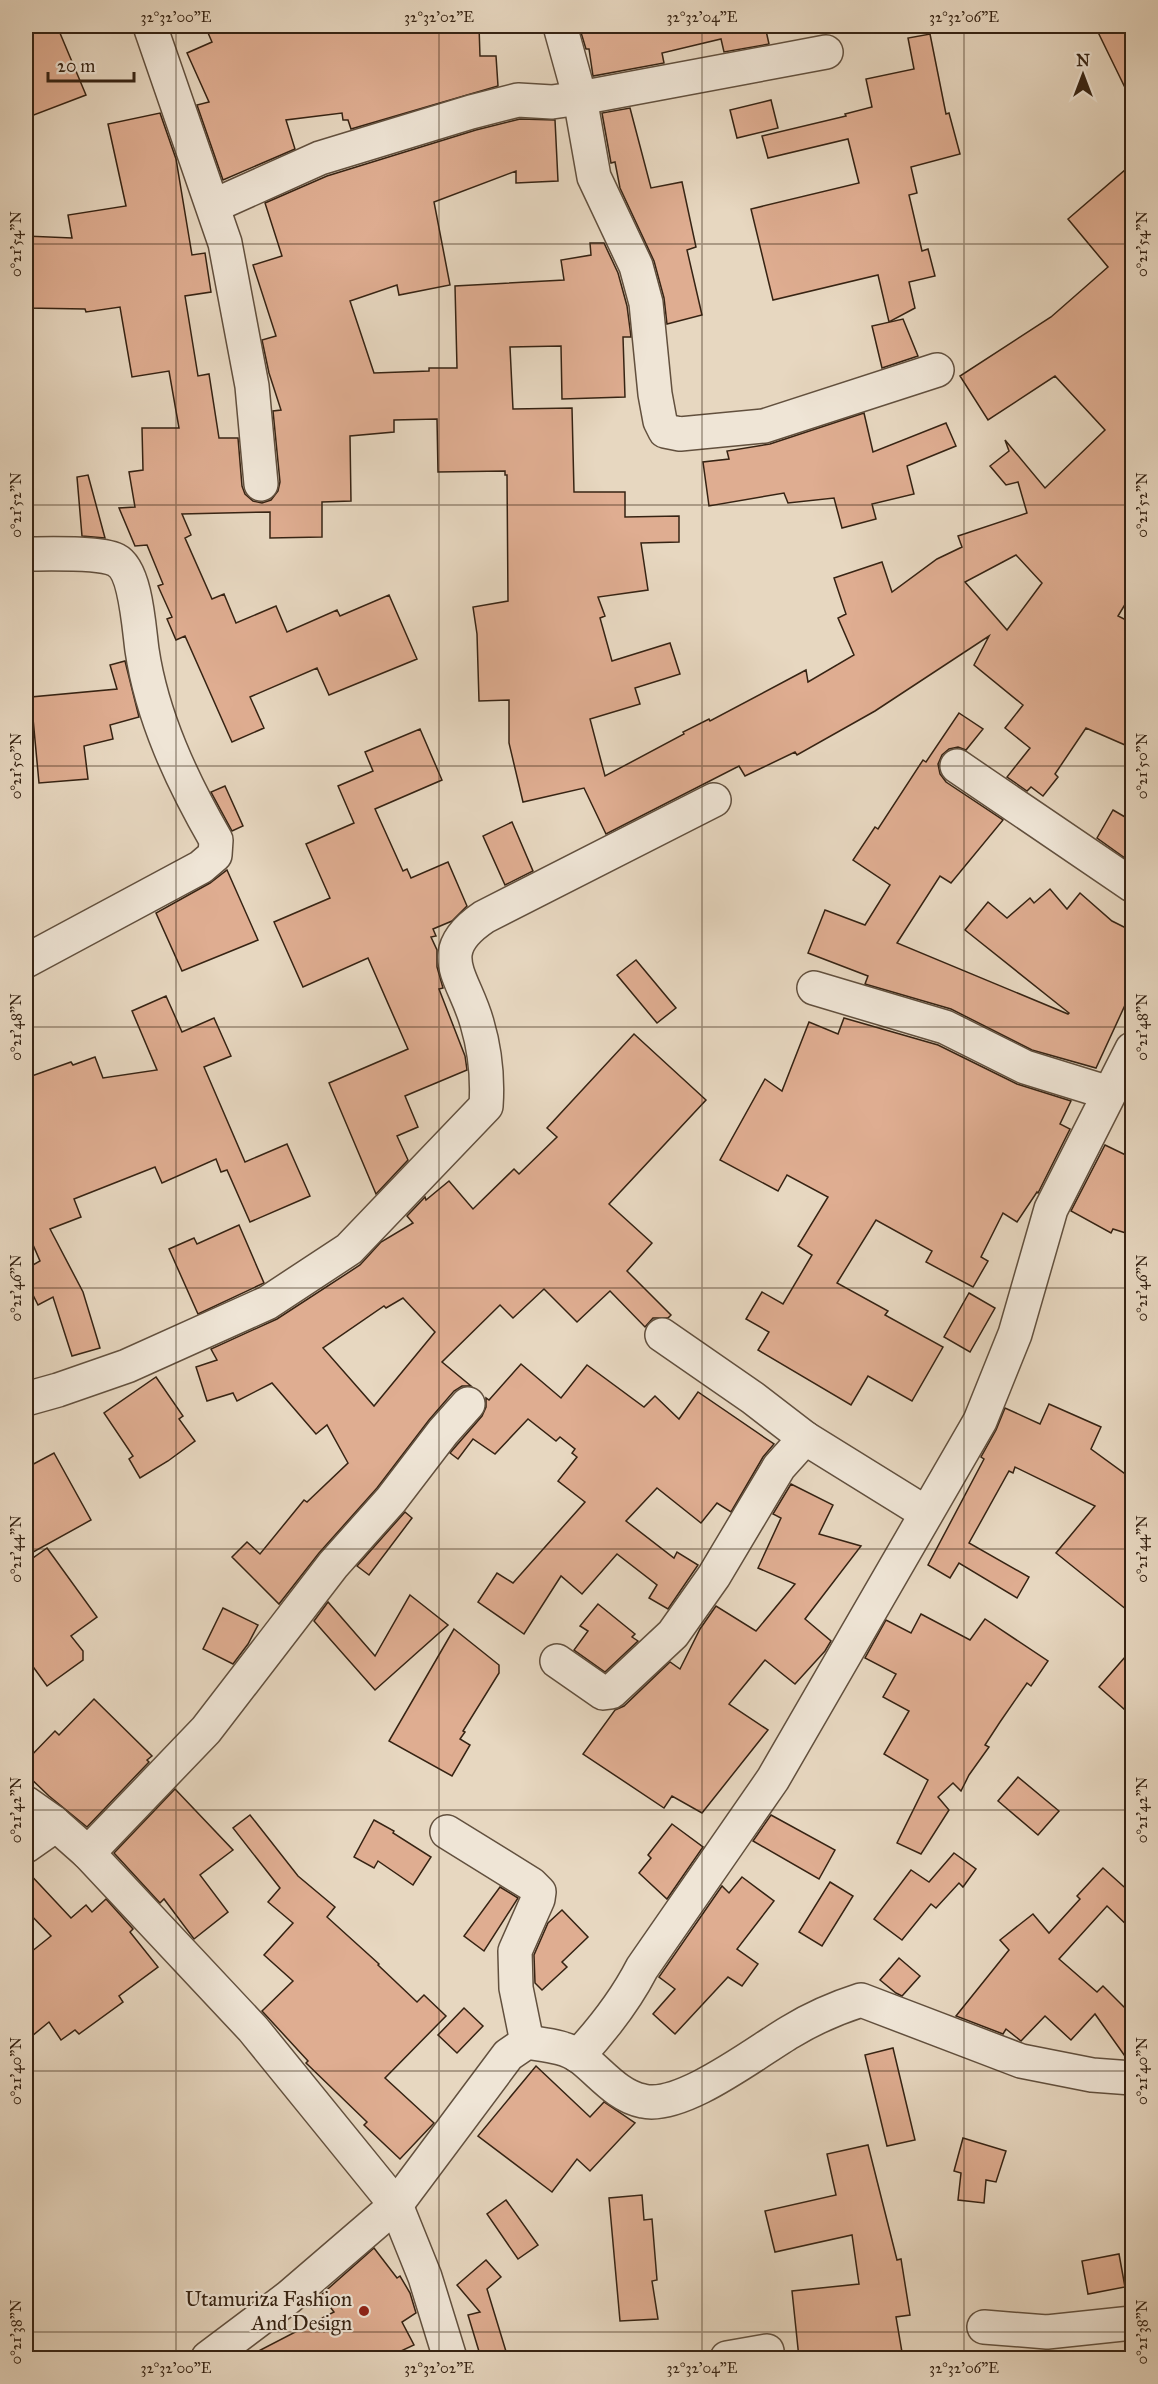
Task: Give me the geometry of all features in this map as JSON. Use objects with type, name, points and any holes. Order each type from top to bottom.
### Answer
[{"type":"street","points":[[150,26],[225,243],[252,386],[261,484]]},
{"type":"street","points":[[560,26],[580,98],[594,177],[636,266],[646,303],[655,394],[660,421],[665,430],[680,434],[764,426],[937,370]]},
{"type":"street","points":[[213,206],[320,158],[518,100],[552,102],[580,98],[826,52]]},
{"type":"street","points":[[26,554],[85,555],[117,560],[128,572],[146,675],[161,728],[216,840],[215,855],[201,867],[26,961]]},
{"type":"street","points":[[957,766],[1132,885]]},
{"type":"street","points":[[26,1399],[127,1366],[267,1304],[349,1249],[486,1106],[488,1078],[477,1023],[455,966],[458,942],[466,929],[484,917],[714,800]]},
{"type":"street","points":[[814,988],[945,1027],[1025,1067],[1109,1093]]},
{"type":"street","points":[[579,2056],[619,2007],[642,1968],[773,1779],[980,1421],[1015,1334],[1051,1209],[1132,1049]]},
{"type":"street","points":[[662,1335],[753,1398],[805,1438],[926,1513]]},
{"type":"street","points":[[87,1853],[206,1730],[333,1565],[391,1500],[455,1417],[468,1404]]},
{"type":"street","points":[[557,1661],[603,1693],[611,1692],[673,1634],[714,1576],[778,1467],[805,1438]]},
{"type":"street","points":[[26,1803],[87,1853],[253,2029],[396,2205],[425,2277],[450,2358]]},
{"type":"street","points":[[26,1846],[46,1832],[52,1822]]},
{"type":"street","points":[[447,1832],[531,1884],[539,1892],[515,1951],[516,1988],[527,2042]]},
{"type":"street","points":[[208,2358],[290,2297],[396,2205],[508,2055],[527,2042],[561,2049],[579,2056],[612,2086],[641,2101],[658,2103],[689,2093],[792,2031],[836,2008],[861,2000],[1021,2061],[1092,2075],[1132,2078]]},
{"type":"street","points":[[984,2327],[1047,2332],[1132,2323]]},
{"type":"street","points":[[727,2358],[767,2351]]},
{"type":"building","points":[[26,26],[57,26],[86,95],[26,118]]},
{"type":"building","points":[[205,26],[479,26],[480,56],[496,56],[498,86],[351,129],[348,120],[343,120],[342,113],[286,120],[295,149],[223,180],[197,105],[209,102],[187,53],[212,42]]},
{"type":"building","points":[[579,26],[765,26],[769,44],[724,52],[721,39],[662,53],[664,63],[593,76],[589,49],[586,49]]},
{"type":"building","points":[[1095,26],[1132,26],[1132,102]]},
{"type":"building","points":[[930,34],[946,114],[949,113],[960,154],[911,167],[917,193],[909,195],[922,251],[928,249],[935,276],[909,282],[915,308],[889,322],[878,275],[773,300],[751,209],[859,183],[848,139],[768,158],[762,136],[846,116],[845,114],[872,107],[866,79],[914,69],[908,38]]},
{"type":"building","points":[[771,100],[778,128],[737,138],[730,110]]},
{"type":"building","points":[[630,108],[651,188],[682,182],[696,247],[687,250],[702,315],[667,324],[664,298],[654,261],[620,188],[615,162],[611,163],[602,113]]},
{"type":"building","points":[[160,113],[176,159],[192,255],[205,253],[211,292],[185,296],[198,376],[209,374],[219,438],[238,438],[242,486],[245,494],[253,501],[262,503],[271,500],[278,491],[280,482],[273,411],[281,410],[269,373],[262,340],[276,336],[253,265],[282,256],[265,203],[327,176],[476,130],[520,119],[555,120],[558,181],[516,183],[516,171],[434,202],[450,285],[399,295],[397,285],[350,301],[374,373],[457,368],[455,286],[564,280],[561,260],[591,255],[590,243],[604,243],[618,273],[627,306],[631,337],[623,337],[625,397],[562,399],[561,346],[510,347],[513,409],[572,408],[574,492],[625,492],[625,517],[679,516],[679,542],[641,543],[648,590],[598,597],[605,616],[600,618],[612,661],[670,643],[680,674],[635,688],[640,704],[590,719],[605,776],[684,734],[683,732],[709,719],[710,721],[806,670],[808,682],[854,655],[838,618],[846,614],[834,578],[882,562],[892,592],[937,559],[962,547],[958,536],[1027,513],[1018,482],[1006,485],[990,466],[1009,451],[1005,440],[1045,488],[1105,430],[1055,376],[988,420],[960,376],[1051,317],[1108,267],[1068,219],[1132,164],[1132,593],[1118,616],[1132,623],[1132,748],[1086,728],[1055,774],[1058,777],[1043,796],[1031,787],[1027,791],[1007,777],[1030,748],[1005,728],[1023,705],[974,665],[989,636],[875,711],[797,755],[795,752],[745,776],[739,766],[606,834],[584,788],[523,802],[509,743],[509,700],[479,701],[477,634],[473,607],[508,601],[507,475],[505,471],[438,472],[437,419],[394,420],[394,432],[350,436],[351,501],[322,502],[322,537],[270,538],[270,512],[182,514],[191,535],[185,538],[212,599],[224,594],[236,623],[276,606],[287,632],[337,610],[340,616],[389,595],[417,659],[329,695],[317,668],[250,697],[264,728],[232,742],[185,636],[176,640],[167,619],[172,617],[158,586],[163,584],[147,545],[135,546],[119,508],[135,507],[129,472],[143,470],[142,428],[179,428],[169,371],[132,377],[120,307],[86,312],[85,309],[26,308],[26,236],[72,238],[68,215],[126,206],[108,124]],"holes":[[[1016,555],[1042,583],[1007,630],[965,582]]]},
{"type":"building","points":[[903,319],[918,356],[882,368],[872,326]]},
{"type":"building","points":[[864,413],[873,452],[946,423],[956,446],[907,466],[914,494],[872,504],[876,519],[842,528],[834,498],[788,503],[784,493],[709,506],[703,462],[729,459],[727,451],[770,444]]},
{"type":"building","points":[[88,475],[105,538],[82,536],[77,477]]},
{"type":"building","points":[[125,661],[139,717],[110,725],[113,739],[84,746],[88,779],[39,783],[31,697],[117,689],[110,665]]},
{"type":"building","points":[[959,713],[983,729],[966,750],[958,747],[949,749],[942,755],[938,764],[940,774],[946,782],[1003,820],[951,883],[940,876],[897,943],[1068,1014],[965,930],[988,902],[1007,918],[1030,898],[1034,903],[1050,889],[1067,909],[1080,893],[1112,921],[1132,931],[1132,990],[1096,1068],[1032,1050],[951,1009],[865,984],[868,976],[808,953],[825,910],[865,925],[890,885],[853,860],[875,827],[878,829],[923,760],[926,762]]},
{"type":"building","points":[[420,729],[442,780],[375,809],[403,871],[407,869],[411,878],[448,862],[467,906],[452,921],[433,929],[436,936],[431,937],[437,950],[437,967],[443,988],[439,989],[465,1056],[467,1070],[405,1096],[418,1127],[397,1136],[408,1160],[376,1194],[329,1083],[408,1049],[368,958],[303,987],[274,922],[330,898],[306,844],[354,823],[338,786],[373,771],[365,752]]},
{"type":"building","points":[[225,786],[243,826],[232,831],[211,792]]},
{"type":"building","points":[[1113,810],[1132,821],[1132,863],[1097,838]]},
{"type":"building","points":[[512,822],[533,871],[505,885],[483,836]]},
{"type":"building","points":[[227,870],[258,940],[182,971],[156,913],[210,883]]},
{"type":"building","points":[[636,960],[676,1008],[657,1023],[617,975]]},
{"type":"building","points":[[166,996],[182,1032],[214,1018],[231,1056],[204,1067],[245,1162],[287,1144],[310,1196],[250,1222],[227,1170],[221,1172],[216,1159],[162,1183],[155,1167],[74,1199],[81,1217],[50,1229],[83,1292],[100,1348],[72,1356],[53,1297],[38,1305],[26,1281],[26,1269],[40,1261],[30,1238],[26,1239],[26,1078],[71,1062],[73,1065],[95,1057],[103,1078],[157,1070],[132,1011]]},
{"type":"building","points":[[844,1018],[938,1045],[1017,1084],[1071,1101],[1060,1124],[1070,1129],[1038,1193],[1017,1222],[1003,1213],[981,1257],[988,1261],[973,1287],[926,1262],[932,1251],[876,1220],[837,1283],[888,1311],[885,1315],[943,1347],[912,1401],[868,1376],[851,1405],[758,1350],[769,1332],[746,1319],[762,1292],[783,1304],[812,1255],[798,1246],[828,1197],[787,1175],[778,1191],[720,1160],[765,1079],[782,1091],[809,1022],[838,1034]]},
{"type":"building","points":[[634,1034],[706,1100],[609,1204],[652,1243],[627,1271],[671,1315],[668,1318],[653,1318],[645,1327],[610,1291],[577,1322],[544,1289],[513,1318],[500,1305],[442,1362],[471,1386],[462,1386],[454,1391],[377,1488],[319,1553],[279,1604],[232,1557],[247,1542],[260,1554],[304,1500],[307,1502],[348,1463],[327,1425],[316,1434],[272,1383],[237,1401],[233,1393],[207,1401],[196,1367],[217,1360],[211,1349],[277,1319],[360,1265],[381,1242],[413,1223],[407,1216],[425,1197],[426,1200],[449,1181],[473,1209],[514,1169],[519,1174],[557,1137],[547,1128]],"holes":[[[403,1298],[435,1332],[374,1406],[323,1348],[384,1306],[386,1308]]]},
{"type":"building","points":[[1105,1145],[1132,1158],[1132,1235],[1113,1229],[1111,1233],[1071,1211]]},
{"type":"building","points":[[239,1225],[264,1283],[198,1314],[169,1249],[194,1238],[197,1244]]},
{"type":"building","points":[[969,1293],[995,1308],[970,1352],[944,1337]]},
{"type":"building","points":[[521,1364],[561,1398],[587,1365],[644,1407],[655,1396],[679,1419],[698,1392],[774,1444],[763,1457],[731,1512],[717,1503],[701,1523],[657,1488],[626,1521],[674,1558],[677,1552],[698,1565],[668,1609],[649,1598],[657,1585],[617,1554],[582,1594],[561,1576],[524,1634],[478,1602],[497,1573],[513,1583],[585,1502],[558,1481],[577,1457],[572,1453],[575,1449],[560,1437],[556,1441],[528,1419],[495,1454],[473,1439],[458,1459],[450,1453],[482,1416],[486,1407],[486,1398],[489,1400]]},
{"type":"building","points":[[156,1377],[183,1416],[179,1419],[195,1441],[140,1478],[129,1459],[133,1456],[104,1413]]},
{"type":"building","points":[[1049,1404],[1101,1427],[1091,1449],[1132,1479],[1132,1614],[1056,1553],[1095,1506],[1015,1467],[1013,1473],[1009,1471],[969,1543],[1029,1577],[1017,1598],[959,1563],[950,1578],[928,1565],[984,1459],[981,1457],[1005,1408],[1040,1424]]},
{"type":"building","points":[[54,1453],[91,1520],[26,1556],[26,1468]]},
{"type":"building","points":[[791,1484],[833,1505],[819,1534],[861,1546],[805,1619],[831,1641],[825,1651],[795,1684],[765,1660],[729,1704],[768,1730],[702,1813],[672,1796],[664,1808],[583,1754],[615,1710],[624,1706],[670,1662],[680,1669],[700,1629],[716,1606],[756,1631],[795,1584],[758,1568],[781,1518],[773,1514]]},
{"type":"building","points":[[405,1512],[412,1518],[369,1575],[357,1566]]},
{"type":"building","points":[[47,1548],[97,1617],[71,1636],[83,1651],[83,1660],[47,1686],[26,1657],[26,1563]]},
{"type":"building","points":[[410,1595],[448,1625],[375,1690],[314,1621],[328,1602],[375,1656]]},
{"type":"building","points":[[598,1604],[635,1634],[632,1637],[638,1641],[605,1672],[574,1650],[588,1631],[580,1626]]},
{"type":"building","points":[[223,1608],[258,1625],[248,1644],[233,1664],[203,1649]]},
{"type":"building","points":[[921,1614],[970,1640],[985,1619],[1048,1661],[1031,1686],[1027,1683],[1000,1722],[985,1745],[989,1747],[969,1775],[961,1791],[953,1783],[938,1797],[949,1810],[921,1854],[897,1843],[928,1780],[884,1754],[909,1711],[883,1697],[896,1674],[865,1658],[886,1620],[911,1633]]},
{"type":"building","points":[[454,1629],[499,1665],[499,1673],[463,1731],[465,1732],[460,1739],[470,1745],[452,1776],[389,1741]]},
{"type":"building","points":[[1132,1649],[1132,1716],[1099,1687]]},
{"type":"building","points":[[94,1699],[152,1756],[147,1760],[149,1762],[87,1827],[26,1774],[26,1761],[55,1731],[59,1735]]},
{"type":"building","points":[[1018,1777],[1059,1811],[1038,1835],[998,1801]]},
{"type":"building","points":[[175,1789],[233,1850],[200,1875],[228,1912],[194,1939],[164,1899],[160,1903],[114,1853]]},
{"type":"building","points":[[250,1815],[298,1876],[335,1907],[327,1917],[417,2002],[424,1995],[446,2016],[385,2078],[434,2123],[400,2159],[364,2125],[367,2122],[306,2063],[308,2061],[262,2011],[293,1981],[264,1955],[293,1923],[268,1902],[280,1888],[233,1828]]},
{"type":"building","points":[[771,1815],[835,1850],[819,1879],[753,1841]]},
{"type":"building","points":[[374,1820],[431,1857],[413,1885],[378,1861],[374,1868],[354,1857]]},
{"type":"building","points":[[672,1824],[703,1847],[667,1899],[639,1873],[651,1858],[648,1855]]},
{"type":"building","points":[[954,1853],[976,1869],[963,1887],[959,1883],[936,1908],[931,1904],[902,1940],[874,1919],[911,1870],[929,1882]]},
{"type":"building","points":[[1103,1868],[1132,1894],[1132,1930],[1107,1906],[1059,1959],[1097,1992],[1103,1986],[1132,2015],[1132,2059],[1127,2059],[1095,2014],[1071,2040],[1045,2016],[1021,2041],[1006,2029],[1003,2034],[956,2016],[1009,1950],[1000,1940],[1033,1914],[1049,1933],[1080,1899],[1077,1896]]},
{"type":"building","points":[[26,1870],[71,1918],[86,1905],[92,1912],[106,1899],[133,1929],[130,1932],[158,1967],[119,1996],[123,2002],[79,2034],[75,2030],[61,2040],[49,2022],[26,2041],[26,1956],[51,1936],[26,1910]]},
{"type":"building","points":[[742,1877],[774,1901],[737,1949],[758,1964],[742,1986],[728,1977],[675,2034],[653,2014],[675,1989],[659,1977],[722,1886],[729,1893]]},
{"type":"building","points":[[830,1882],[853,1896],[822,1946],[799,1932]]},
{"type":"building","points":[[500,1887],[518,1898],[484,1951],[464,1936]]},
{"type":"building","points":[[562,1910],[588,1937],[562,1962],[567,1967],[542,1990],[535,1983],[534,1955],[548,1923]]},
{"type":"building","points":[[899,1958],[920,1976],[902,1996],[880,1980]]},
{"type":"building","points":[[464,2008],[483,2026],[457,2053],[438,2035]]},
{"type":"building","points":[[893,2048],[915,2140],[887,2146],[865,2055]]},
{"type":"building","points":[[536,2066],[590,2117],[604,2102],[635,2123],[590,2171],[577,2159],[552,2192],[478,2136]]},
{"type":"building","points":[[963,2138],[1006,2151],[996,2182],[986,2180],[984,2203],[958,2200],[961,2173],[954,2171]]},
{"type":"building","points":[[868,2145],[897,2260],[901,2259],[910,2315],[896,2317],[903,2358],[799,2358],[792,2291],[859,2284],[852,2235],[775,2252],[765,2211],[836,2195],[827,2154]]},
{"type":"building","points":[[642,2195],[644,2220],[652,2219],[657,2280],[652,2281],[658,2319],[620,2321],[609,2198]]},
{"type":"building","points":[[506,2200],[538,2245],[518,2259],[487,2214]]},
{"type":"building","points":[[374,2248],[397,2278],[400,2276],[410,2293],[416,2313],[402,2322],[414,2345],[386,2358],[245,2358],[334,2312],[321,2295]]},
{"type":"building","points":[[1119,2254],[1125,2287],[1088,2294],[1082,2261]]},
{"type":"building","points":[[486,2260],[501,2277],[487,2289],[508,2358],[481,2358],[468,2315],[480,2312],[457,2285]]},
{"type":"place","name":"Utamuriza Fashion And Design","points":[[364,2311]]}]
